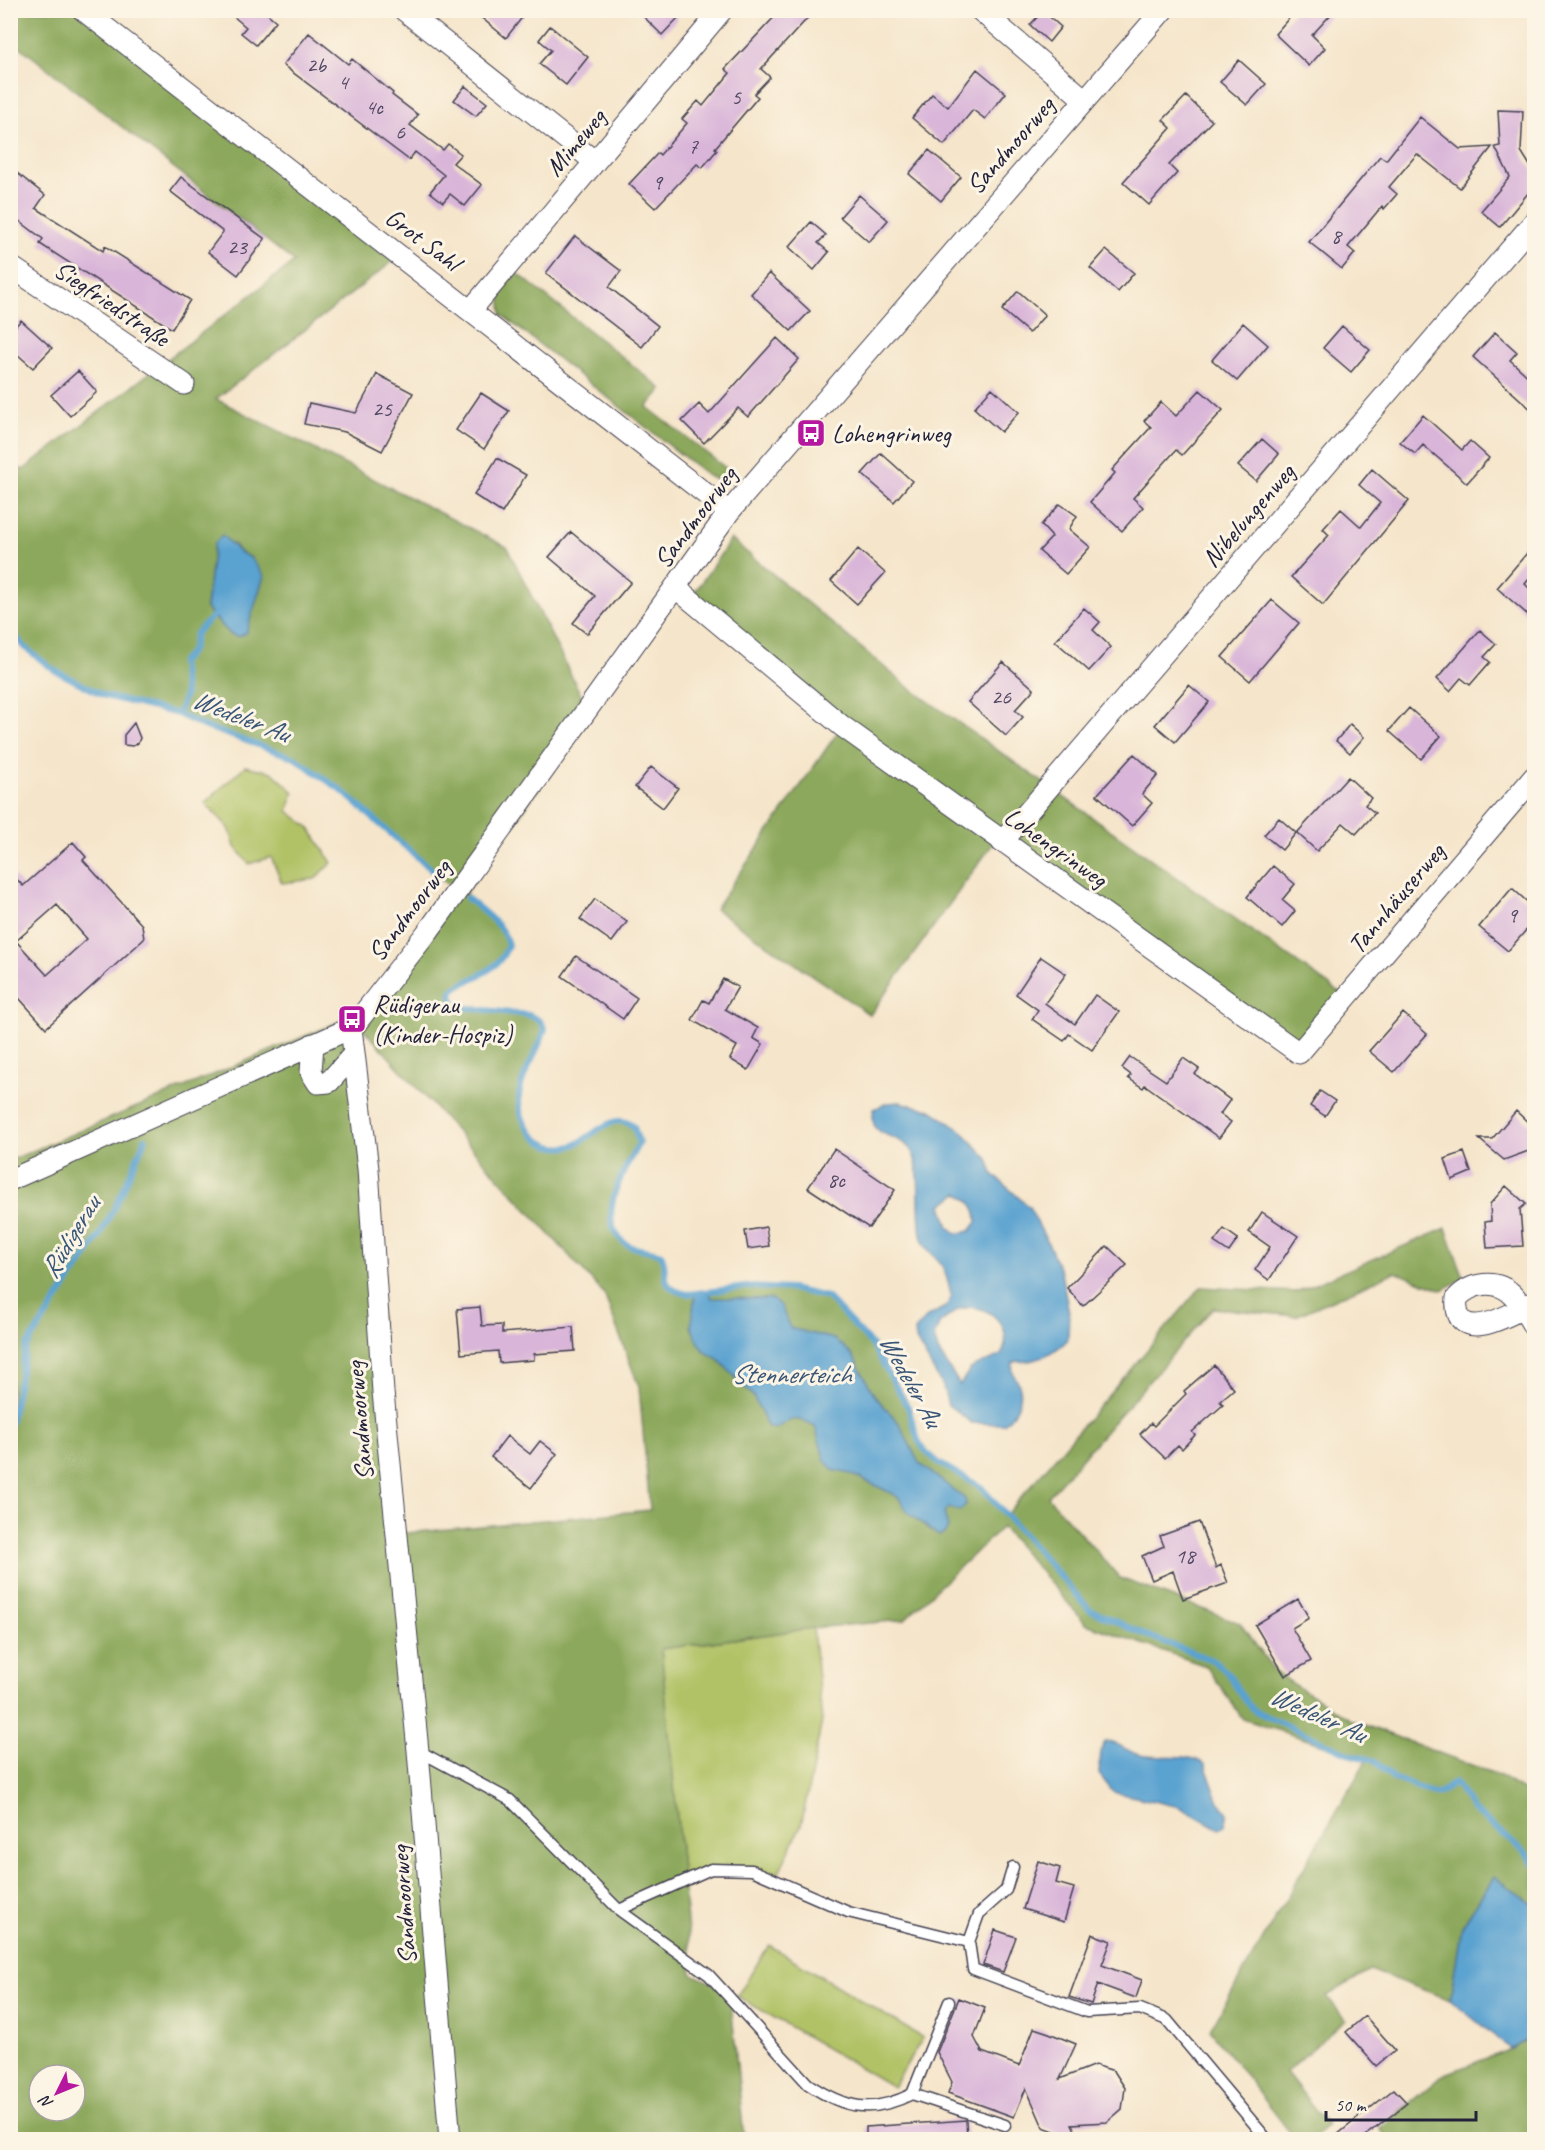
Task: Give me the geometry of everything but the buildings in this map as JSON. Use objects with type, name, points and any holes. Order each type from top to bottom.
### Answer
[{"type":"street","name":"Grot Sahl","points":[[83,10],[729,512]]},
{"type":"street","points":[[404,10],[594,161]]},
{"type":"street","name":"Mimeweg","points":[[471,310],[722,10]]},
{"type":"street","points":[[980,10],[1085,100]]},
{"type":"street","name":"Sandmoorweg","points":[[450,2139],[418,1751],[383,1392],[368,1169],[351,1028],[456,893],[729,512],[1162,10]]},
{"type":"street","name":"Nibelungenweg","points":[[1002,842],[1534,222]]},
{"type":"street","name":"Siegfriedstraße","points":[[10,266],[183,384]]},
{"type":"street","name":"Lohengrinweg","points":[[675,587],[842,726],[1299,1053]]},
{"type":"street","name":"Tannhäuserweg","points":[[1299,1053],[1534,777]]},
{"type":"street","points":[[10,1180],[351,1028]]},
{"type":"street","points":[[313,1044],[312,1077],[323,1084],[329,1082],[354,1054]]},
{"type":"street","points":[[1528,1305],[1534,1327]]},
{"type":"lane","points":[[418,1751],[510,1800],[618,1910],[709,1975],[808,2084],[834,2100],[855,2106],[888,2106],[912,2094],[949,2002]]},
{"type":"lane","points":[[1013,1867],[1006,1890],[980,1914],[969,1942],[973,1969],[1087,2012],[1140,2009],[1167,2020],[1266,2138]]},
{"type":"lane","points":[[618,1910],[711,1869],[752,1870],[848,1912],[969,1942]]},
{"type":"lane","points":[[912,2094],[1005,2125]]},
{"type":"green space","points":[[11,11],[82,11],[400,256],[216,399],[507,547],[591,715],[466,892],[468,898],[504,935],[508,945],[499,961],[486,972],[454,989],[451,998],[460,1007],[529,1015],[540,1021],[545,1029],[522,1081],[519,1100],[524,1121],[537,1138],[556,1147],[568,1147],[617,1121],[626,1122],[634,1127],[639,1143],[614,1194],[611,1208],[612,1222],[616,1234],[626,1244],[661,1254],[666,1279],[672,1288],[688,1294],[746,1287],[791,1289],[827,1297],[872,1345],[908,1407],[918,1440],[925,1451],[939,1463],[976,1482],[1006,1515],[1201,1287],[1296,1292],[1446,1228],[1464,1278],[1443,1290],[1395,1272],[1296,1316],[1213,1308],[1048,1497],[1120,1578],[1240,1623],[1276,1673],[1351,1720],[1498,1775],[1534,1797],[1534,1905],[1494,1878],[1462,1926],[1450,2000],[1370,1970],[1327,1996],[1345,2020],[1286,2072],[1327,2125],[1313,2139],[1295,2139],[1210,2030],[1367,1759],[1243,1719],[1206,1666],[1086,1624],[1002,1527],[904,1620],[813,1628],[661,1649],[692,1974],[730,1991],[744,2139],[11,2139],[11,1160],[348,1018],[457,892],[342,791],[295,758],[203,726],[182,715],[105,696],[54,670],[23,646],[11,628],[10,462],[23,470],[294,262],[11,40]],"holes":[[[214,544],[234,544],[239,552],[251,558],[222,626],[206,608]],[[358,1023],[604,1294],[639,1387],[650,1510],[396,1534]]]},
{"type":"green space","points":[[516,272],[662,389],[647,407],[736,476],[730,483],[710,477],[502,315],[500,293]]},
{"type":"green space","points":[[731,539],[907,686],[1347,998],[1299,1053],[997,838],[870,1015],[715,909],[842,726],[690,599]]},
{"type":"green space","points":[[245,766],[272,772],[294,792],[288,811],[309,827],[332,863],[315,879],[282,883],[271,857],[249,864],[235,847],[229,828],[205,803]]},
{"type":"green space","points":[[813,1628],[822,1721],[801,1826],[778,1874],[711,1869],[683,1881],[661,1649]]},
{"type":"green space","points":[[769,1945],[923,2038],[893,2087],[737,1996]]},
{"type":"green space","points":[[1534,2036],[1534,2139],[1387,2139],[1380,2128],[1443,2075],[1511,2049]]},
{"type":"water","points":[[222,535],[239,552],[251,558],[264,576],[246,633],[238,637],[230,634],[206,608],[214,544]]},
{"type":"water","points":[[900,1102],[931,1110],[962,1131],[988,1159],[993,1174],[1029,1207],[1061,1273],[1069,1312],[1068,1339],[1060,1347],[1044,1356],[1013,1363],[1013,1372],[1021,1396],[1015,1411],[1004,1424],[972,1423],[948,1405],[943,1387],[916,1340],[915,1331],[927,1317],[947,1306],[951,1296],[944,1269],[923,1243],[919,1219],[917,1171],[912,1152],[907,1145],[879,1131],[875,1126],[874,1109],[887,1103]],"holes":[[[958,1193],[972,1205],[977,1222],[970,1231],[957,1234],[949,1227],[942,1205]],[[971,1307],[988,1312],[995,1317],[1004,1330],[1004,1346],[1001,1355],[970,1369],[960,1385],[938,1351],[934,1336],[940,1323],[959,1309]]]},
{"type":"water","name":"Stennerteich","points":[[709,1292],[712,1298],[771,1299],[781,1306],[790,1328],[834,1339],[853,1356],[875,1396],[899,1423],[919,1463],[965,1499],[966,1504],[960,1511],[949,1508],[944,1512],[948,1528],[945,1533],[939,1536],[908,1513],[899,1498],[889,1492],[851,1474],[833,1470],[825,1461],[815,1426],[804,1421],[790,1420],[776,1429],[768,1427],[753,1396],[718,1359],[704,1351],[691,1327],[695,1294]]},
{"type":"water","points":[[1105,1742],[1140,1755],[1189,1758],[1205,1764],[1218,1800],[1228,1813],[1225,1826],[1219,1829],[1180,1807],[1113,1792],[1099,1774],[1101,1750]]},
{"type":"water","points":[[1494,1877],[1534,1905],[1534,2036],[1511,2049],[1450,2000],[1462,1926]]},
{"type":"waterway","points":[[178,714],[185,695],[181,663],[192,650],[196,633],[213,616]]},
{"type":"waterway","name":"Wedeler Au","points":[[10,628],[23,646],[54,670],[105,696],[178,714],[203,726],[295,758],[342,791],[440,877]]},
{"type":"waterway","name":"Wedeler Au","points":[[467,898],[497,925],[508,945],[499,961],[486,972],[454,989],[451,993],[453,1002],[460,1007],[529,1015],[540,1021],[545,1029],[522,1081],[519,1100],[524,1121],[537,1138],[556,1147],[568,1147],[617,1121],[626,1122],[634,1127],[639,1143],[614,1194],[611,1208],[612,1222],[616,1234],[626,1244],[661,1254],[666,1279],[672,1288],[688,1294],[746,1287],[791,1289],[827,1297],[872,1345],[908,1407],[918,1440],[925,1451],[939,1463],[981,1487],[1089,1609],[1143,1634],[1212,1660],[1226,1671],[1246,1702],[1255,1711],[1352,1755],[1375,1761],[1393,1778],[1435,1794],[1439,1794],[1455,1782],[1472,1809],[1525,1852],[1534,1864]]},
{"type":"waterway","name":"Rüdigerau","points":[[10,1424],[26,1347],[100,1235],[121,1195],[145,1139]]},
{"type":"place","name":"Lohengrinweg","points":[[811,433]]},
{"type":"place","name":"Rüdigerau (Kinder-Hospiz)","points":[[352,1019]]}]
